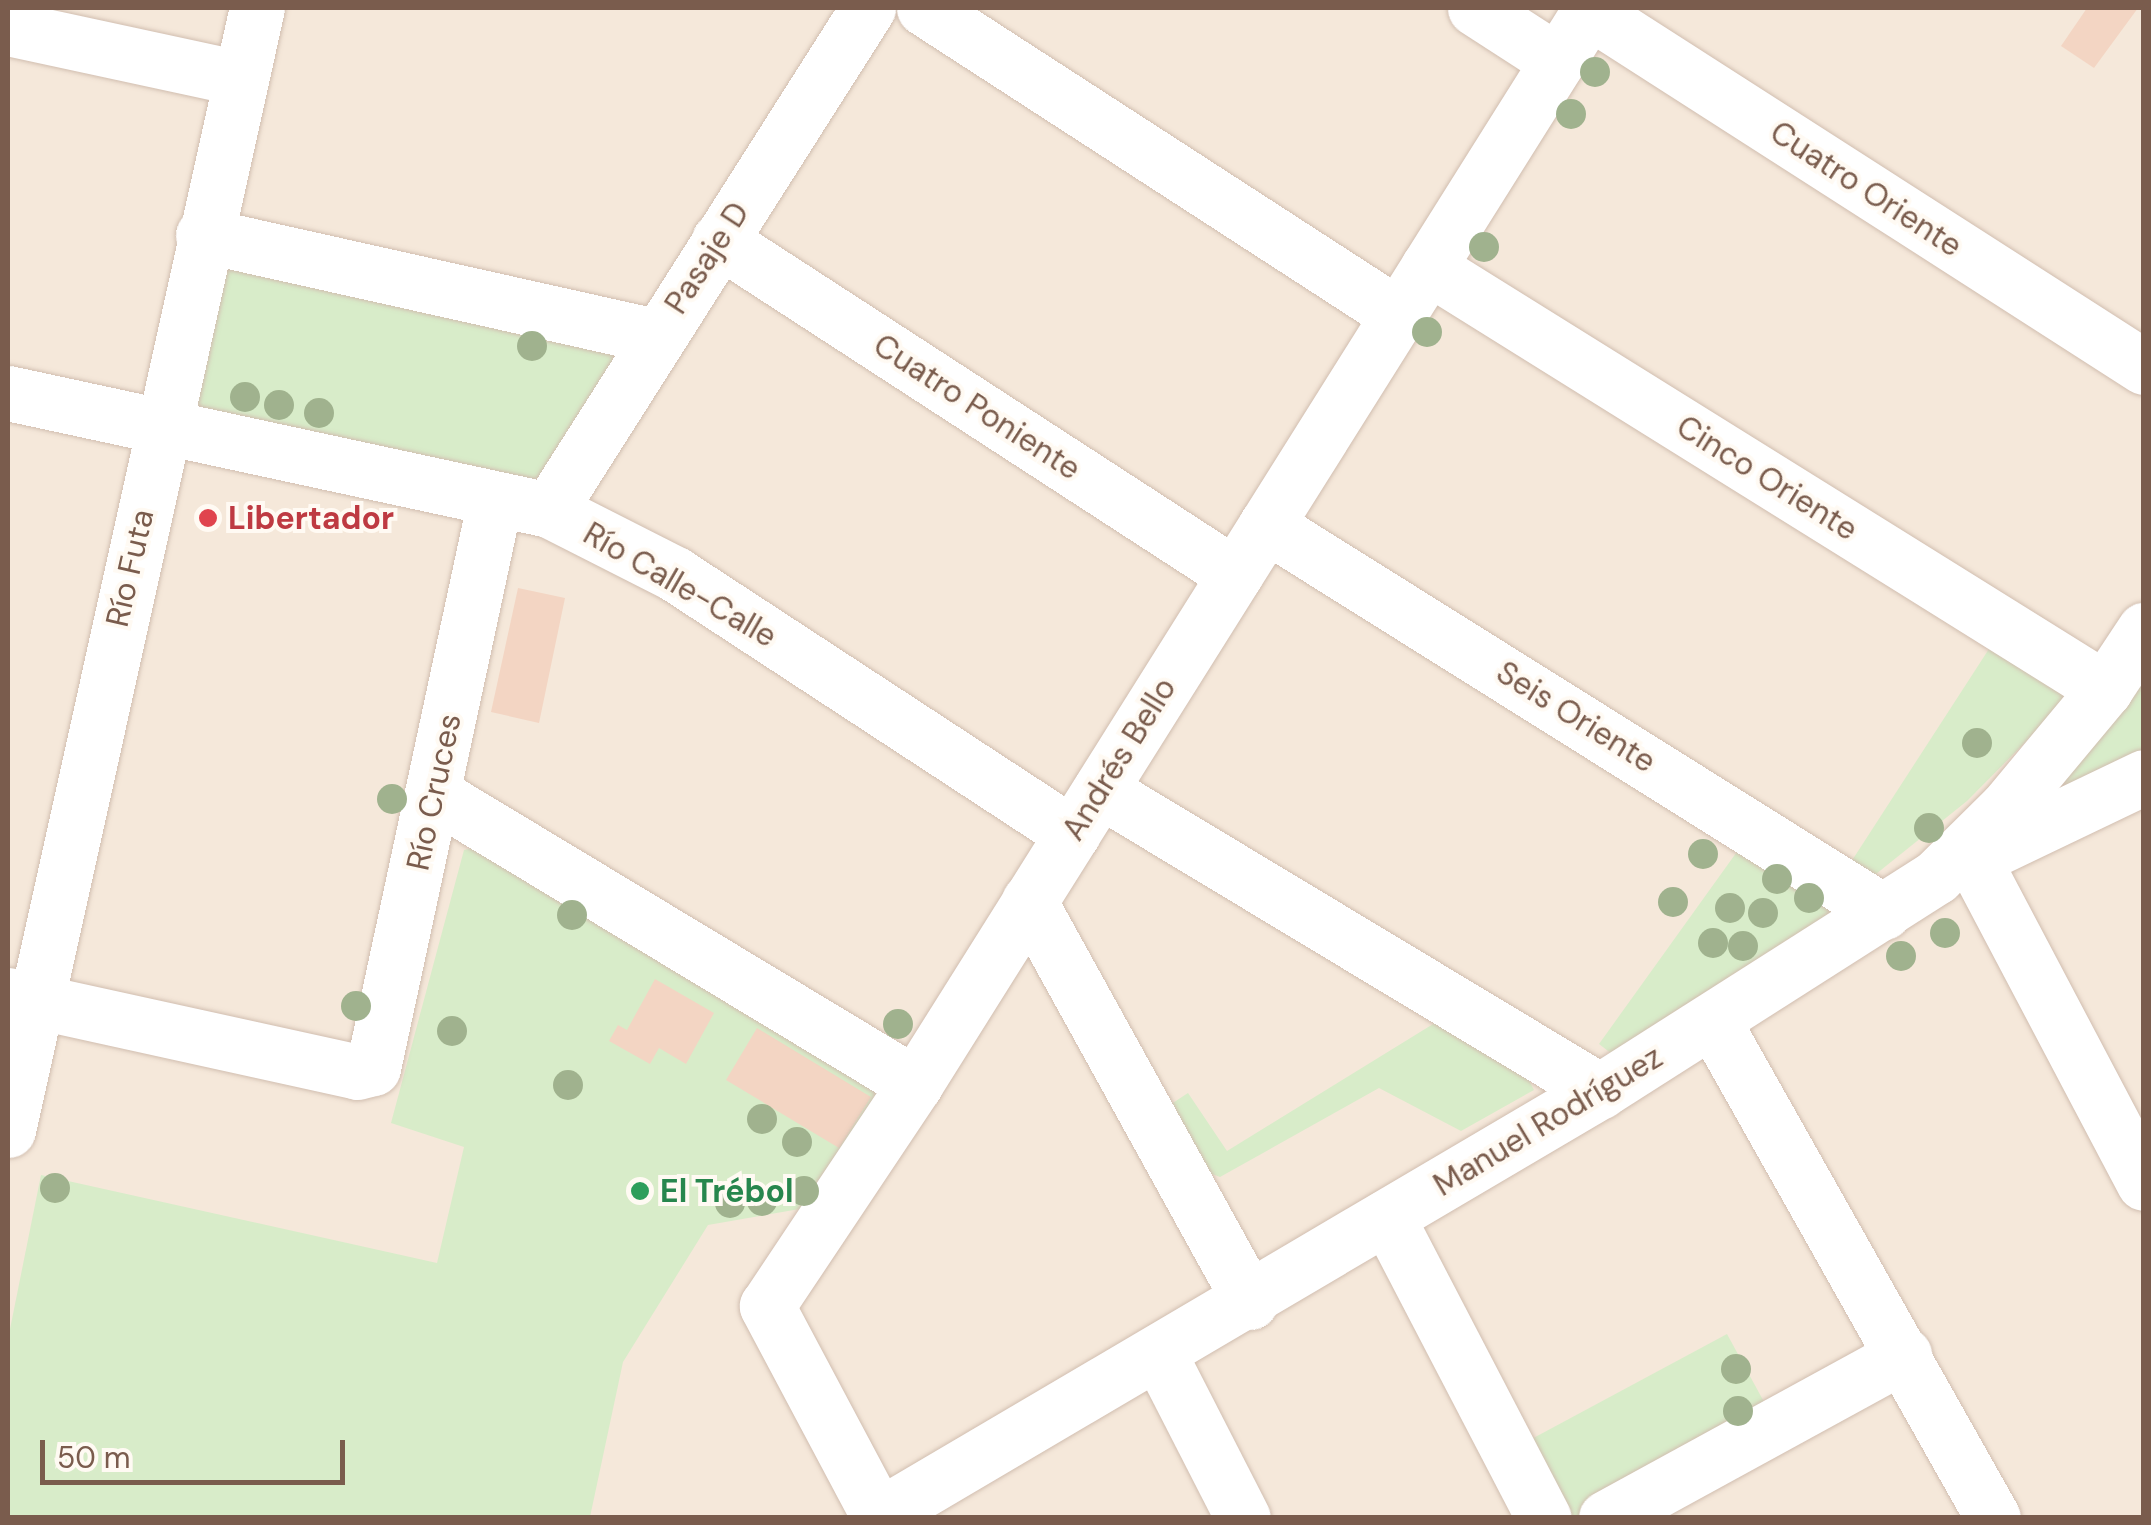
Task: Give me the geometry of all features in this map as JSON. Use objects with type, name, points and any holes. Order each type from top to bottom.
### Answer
[{"type":"street","name":"Río Futa","points":[[8,1130],[21,998],[161,429],[202,235],[258,8]]},
{"type":"street","name":"Pasaje D","points":[[549,510],[655,336],[868,8]]},
{"type":"street","points":[[924,8],[1398,315]]},
{"type":"street","points":[[1475,8],[1557,61]]},
{"type":"street","name":"Andrés Bello","points":[[876,1516],[767,1306],[915,1084],[1590,9]]},
{"type":"street","name":"Cuatro Oriente","points":[[1590,9],[2144,367]]},
{"type":"street","points":[[8,28],[239,78]]},
{"type":"street","points":[[202,235],[655,336]]},
{"type":"street","name":"Cuatro Poniente","points":[[719,240],[1235,574]]},
{"type":"street","name":"Cinco Oriente","points":[[1428,267],[2105,688]]},
{"type":"street","name":"Río Calle-Calle","points":[[8,393],[549,510],[675,574],[1086,812],[1600,1091]]},
{"type":"street","name":"Río Cruces","points":[[21,998],[357,1072],[373,1068],[496,500]]},
{"type":"street","name":"Seis Oriente","points":[[1266,525],[1884,912]]},
{"type":"street","name":"Manuel Rodríguez","points":[[876,1516],[1250,1302],[1600,1091],[1954,868],[2105,688],[2144,630]]},
{"type":"street","points":[[2144,777],[1954,868],[2144,1183]]},
{"type":"street","points":[[434,794],[915,1084]]},
{"type":"street","points":[[1030,901],[1250,1302]]},
{"type":"street","points":[[1714,1020],[1993,1518]]},
{"type":"street","points":[[1387,1217],[1544,1518]]},
{"type":"street","points":[[1159,1354],[1243,1518]]},
{"type":"street","points":[[1606,1518],[1904,1355]]},
{"type":"shaded area","points":[[8,8],[2143,8],[2143,1517],[8,1517]]},
{"type":"green space","points":[[213,252],[632,349],[546,486],[175,411]]},
{"type":"green space","points":[[1998,635],[2076,691],[1967,801],[1871,878],[1851,862]]},
{"type":"green space","points":[[2143,667],[2143,755],[2015,824]]},
{"type":"green space","points":[[1744,842],[1847,909],[1612,1054],[1599,1044]]},
{"type":"green space","name":"El Trébol","points":[[472,848],[875,1090],[881,1107],[817,1206],[708,1225],[623,1362],[590,1517],[8,1518],[8,1339],[41,1175],[437,1263],[464,1147],[391,1123],[464,850]]},
{"type":"green space","points":[[1438,1021],[1522,1067],[1534,1090],[1461,1131],[1379,1088],[1220,1177],[1196,1168],[1162,1110],[1188,1093],[1227,1151]]},
{"type":"green space","points":[[1727,1334],[1769,1411],[1578,1517],[1565,1513],[1526,1442]]},
{"type":"building","points":[[2087,8],[2138,8],[2094,68],[2061,46]]},
{"type":"building","points":[[518,588],[565,598],[539,723],[491,712]]},
{"type":"building","points":[[655,979],[714,1013],[686,1064],[659,1048],[650,1064],[609,1041],[618,1025],[627,1030]]},
{"type":"building","points":[[757,1028],[871,1097],[839,1148],[726,1080]]},
{"type":"place","name":"Libertador","points":[[208,518]]},
{"type":"place","name":"El Trébol","points":[[640,1191]]}]
